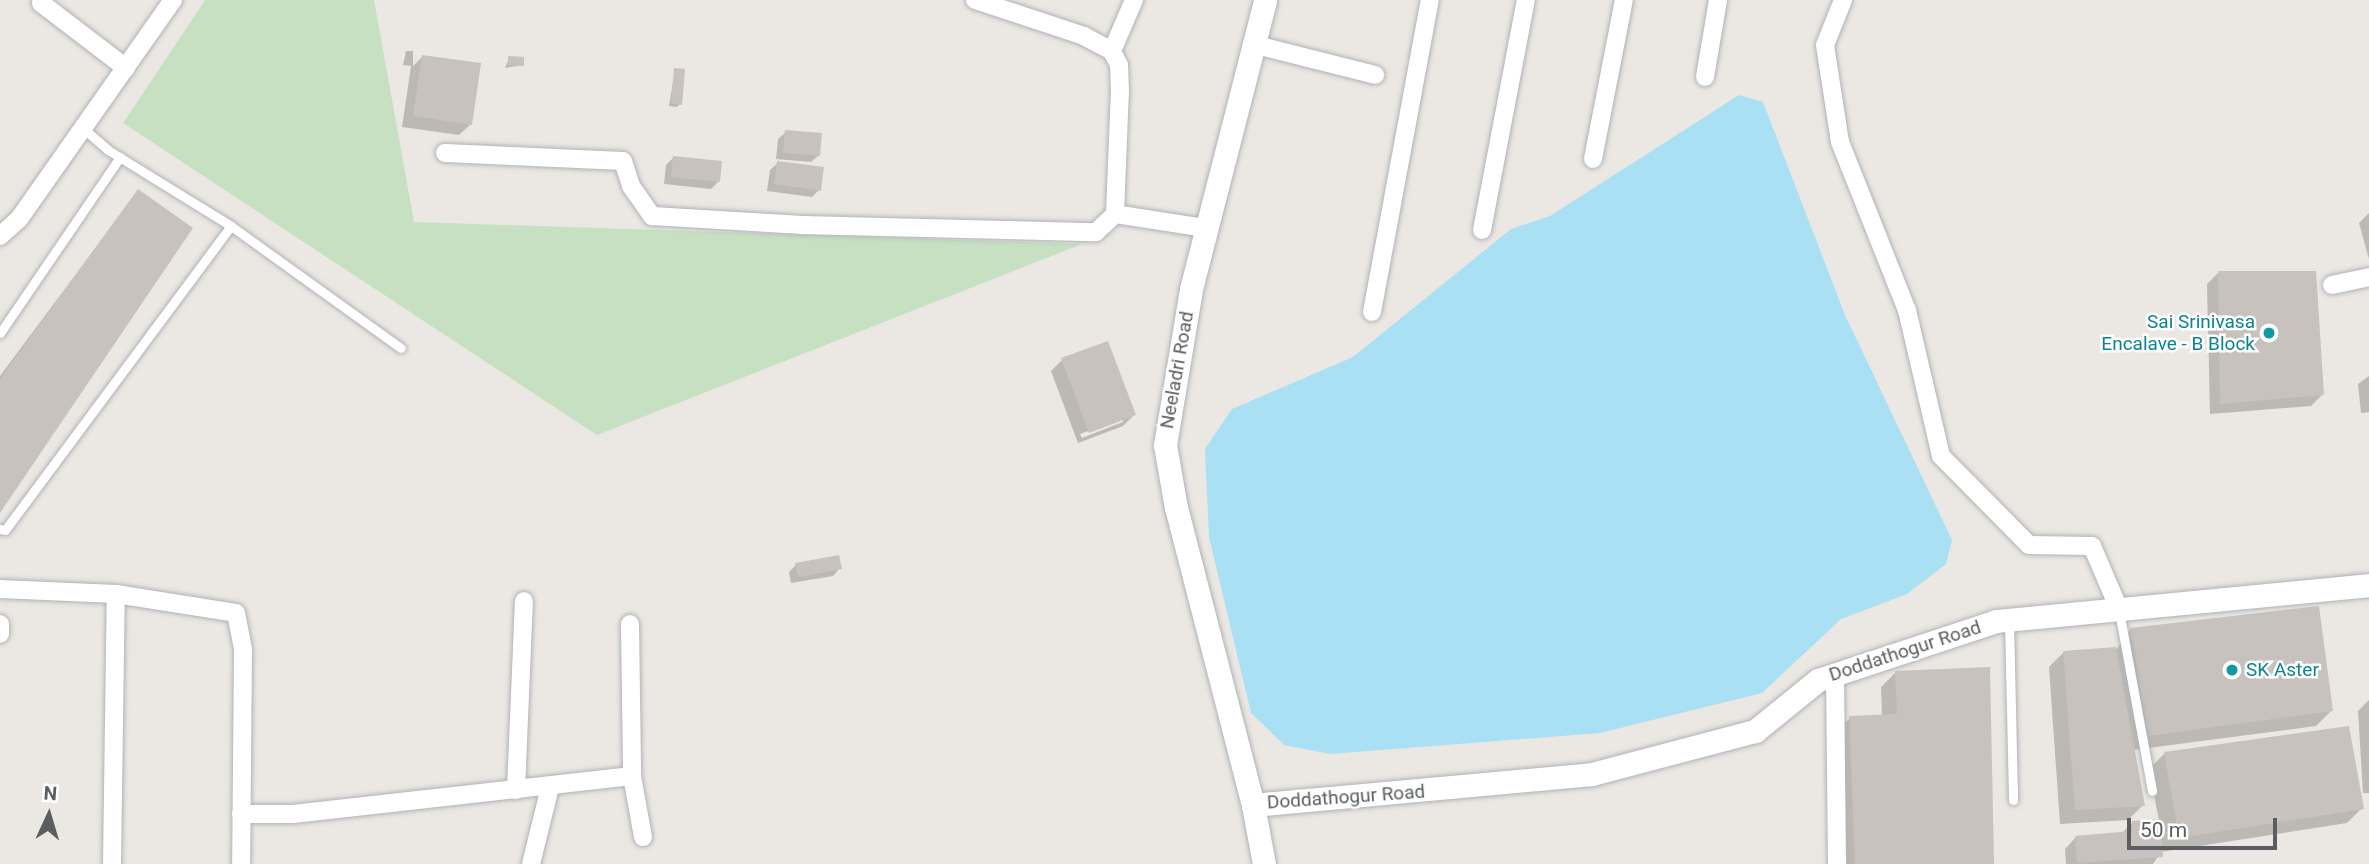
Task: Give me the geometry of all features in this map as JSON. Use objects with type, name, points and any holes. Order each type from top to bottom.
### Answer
[{"type":"street","points":[[0,236],[19,219],[173,0]]},
{"type":"street","points":[[445,153],[623,161],[631,186],[652,216],[816,226],[1096,232],[1115,214],[1120,92],[1119,65],[1112,51],[1084,36],[975,0]]},
{"type":"street","points":[[1112,51],[1134,0]]},
{"type":"street","name":"Neeladri Road","points":[[1264,864],[1253,804],[1176,508],[1165,445],[1182,332],[1205,228],[1265,0]]},
{"type":"street","points":[[1372,312],[1430,0]]},
{"type":"street","points":[[1482,230],[1526,0]]},
{"type":"street","points":[[1593,159],[1624,0]]},
{"type":"street","points":[[1705,77],[1718,0]]},
{"type":"street","points":[[1843,0],[1825,45],[1840,142],[1908,310],[1941,456],[2029,545],[2092,547],[2119,609]]},
{"type":"street","points":[[41,3],[126,68]]},
{"type":"street","points":[[1252,44],[1375,75]]},
{"type":"street","points":[[1115,214],[1205,228]]},
{"type":"street","points":[[2332,285],[2369,276]]},
{"type":"street","name":"Doddathogur Road","points":[[1253,804],[1592,774],[1755,731],[1818,680],[2009,619],[2369,585]]},
{"type":"street","points":[[0,589],[116,594],[227,608],[236,613],[243,650],[242,864]]},
{"type":"street","points":[[111,864],[116,594]]},
{"type":"street","points":[[516,790],[524,601]]},
{"type":"street","points":[[0,624],[0,634]]},
{"type":"street","points":[[630,624],[632,776],[643,837]]},
{"type":"street","points":[[1835,674],[1837,864]]},
{"type":"street","points":[[241,814],[293,814],[632,776]]},
{"type":"street","points":[[531,864],[550,787]]},
{"type":"lane","points":[[84,129],[120,157],[231,226],[401,348]]},
{"type":"lane","points":[[0,333],[120,157]]},
{"type":"lane","points":[[0,529],[5,530],[231,226]]},
{"type":"lane","points":[[2119,609],[2152,791]]},
{"type":"lane","points":[[2009,619],[2013,800]]},
{"type":"green space","points":[[205,0],[374,0],[414,222],[1082,244],[597,435],[123,123]]},
{"type":"water","points":[[1739,95],[1763,102],[1845,315],[1952,540],[1946,564],[1907,594],[1841,619],[1762,693],[1600,733],[1330,754],[1284,745],[1251,713],[1209,537],[1205,449],[1232,409],[1353,357],[1511,229],[1550,216]]},
{"type":"building","points":[[422,55],[481,63],[472,125],[413,116]]},
{"type":"building","points":[[508,56],[524,57],[524,66],[508,65]]},
{"type":"building","points":[[674,68],[685,69],[682,105],[671,103]]},
{"type":"building","points":[[785,130],[822,133],[820,156],[783,153]]},
{"type":"building","points":[[673,156],[722,161],[720,182],[671,177]]},
{"type":"building","points":[[777,161],[824,167],[821,191],[774,184]]},
{"type":"building","points":[[138,189],[193,228],[0,513],[0,379]]},
{"type":"building","name":"Sai Srinivasa Encalave - B Block","points":[[2218,271],[2316,271],[2324,395],[2220,404]]},
{"type":"building","points":[[1108,341],[1136,415],[1089,433],[1061,358]]},
{"type":"building","points":[[839,555],[842,569],[798,577],[795,563]]},
{"type":"building","name":"SK Aster","points":[[2319,606],[2333,711],[2148,736],[2130,628]]},
{"type":"building","points":[[2116,647],[2145,806],[2075,810],[2063,651]]},
{"type":"building","points":[[1990,667],[1994,864],[1855,864],[1849,716],[1897,714],[1895,671]]},
{"type":"building","name":"SK Aster","points":[[2349,726],[2364,809],[2179,838],[2164,752]]},
{"type":"building","points":[[2160,819],[2163,857],[2077,863],[2075,836],[2132,831],[2132,821]]},
{"type":"place","name":"Sai Srinivasa Encalave - B Block","points":[[2269,333]]},
{"type":"place","name":"SK Aster","points":[[2232,670]]}]
